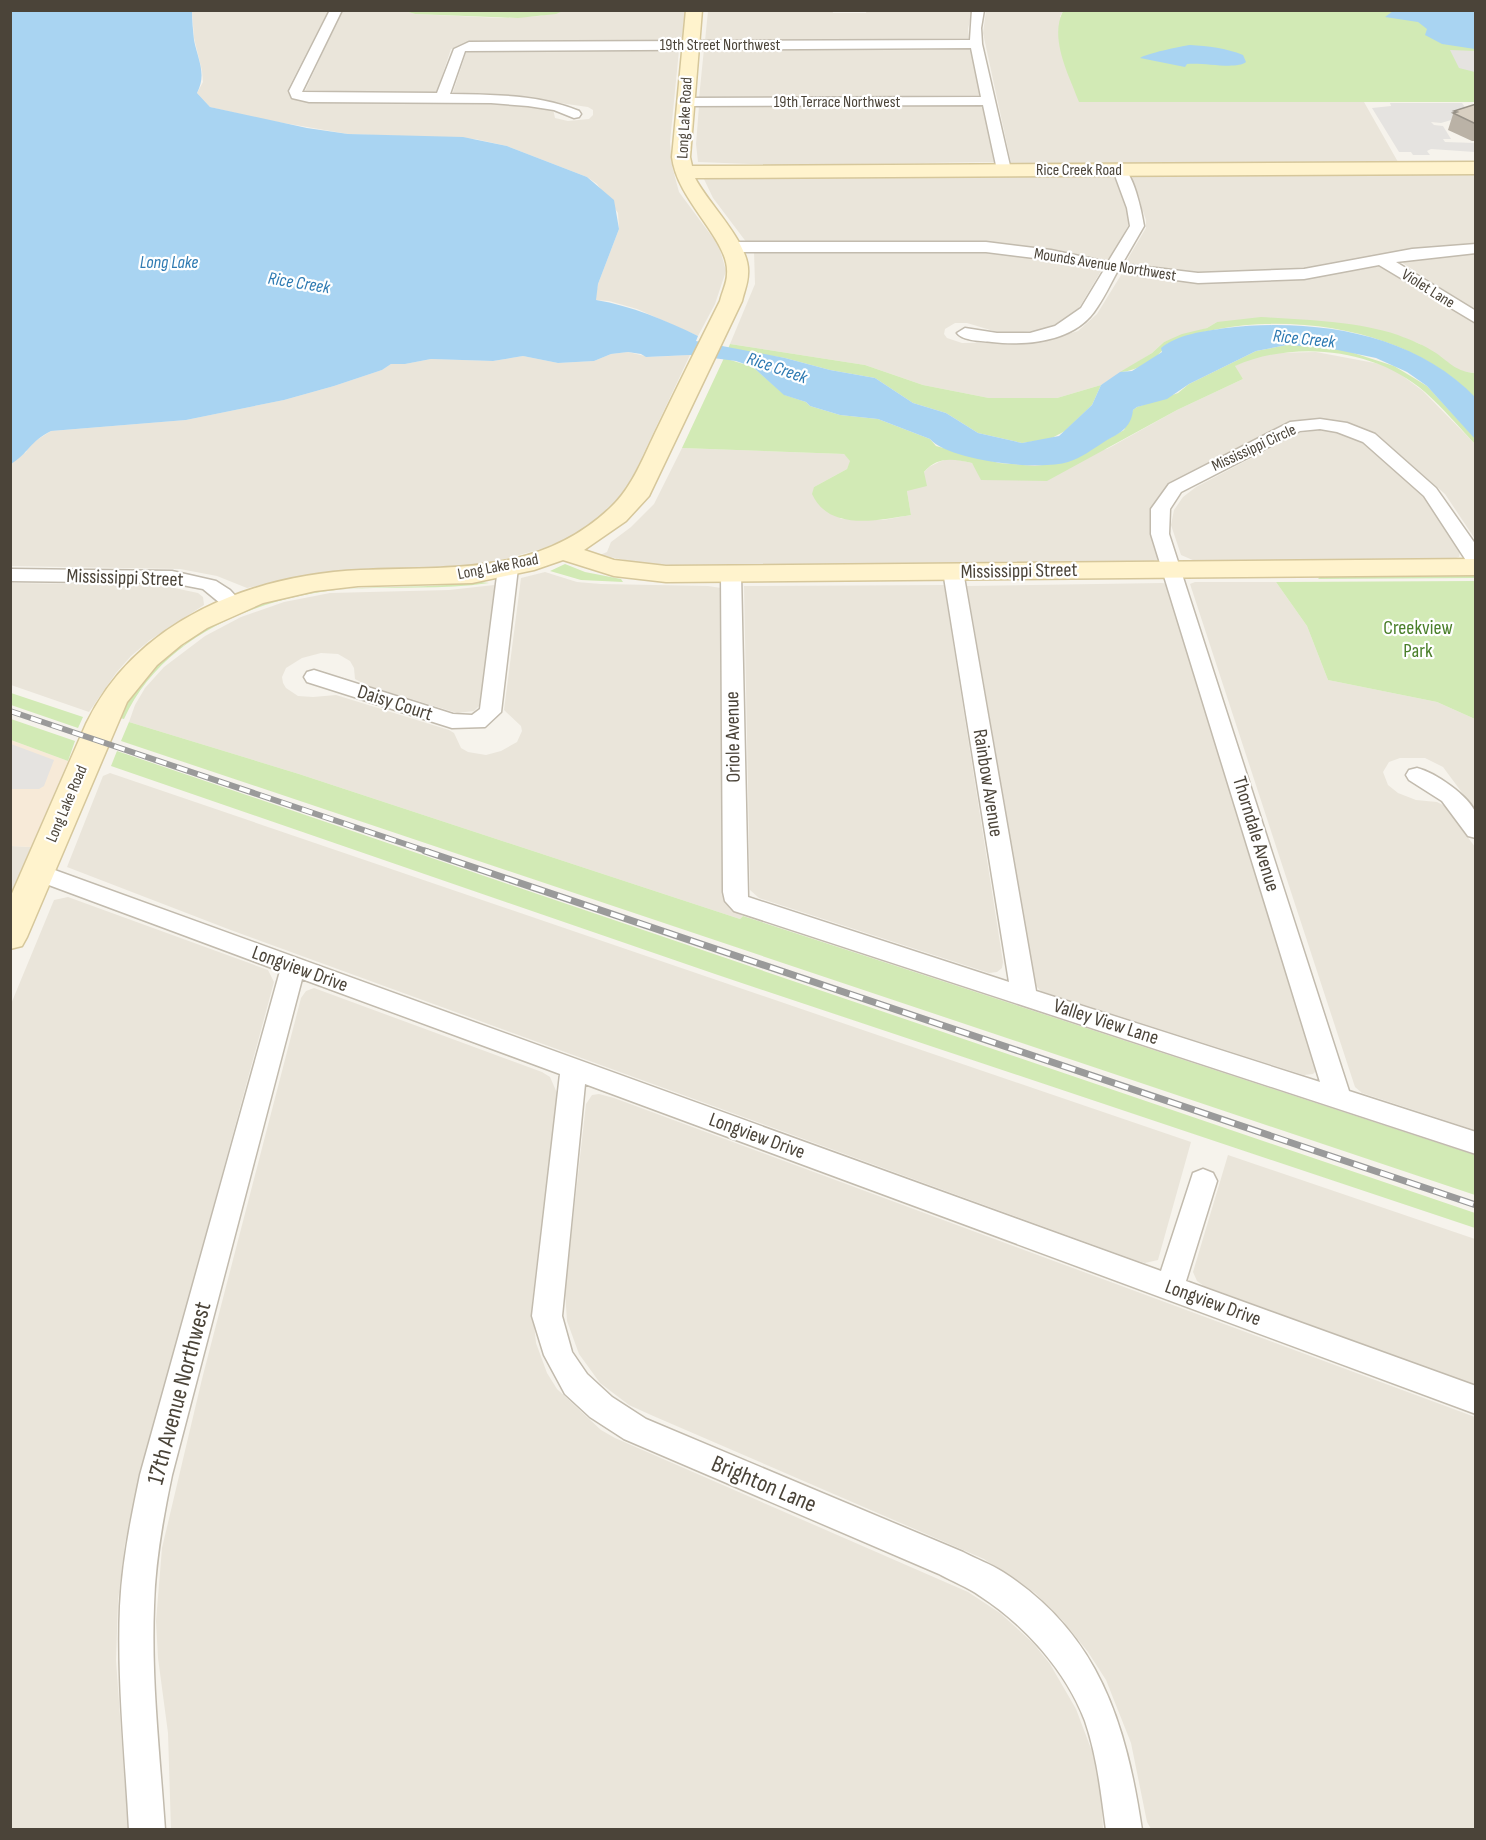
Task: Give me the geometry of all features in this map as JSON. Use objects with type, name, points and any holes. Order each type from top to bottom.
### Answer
[{"type":"street","points":[[336,10],[295,92],[297,95],[309,98],[531,101],[564,106],[574,114]]},
{"type":"street","name":"Long Lake Road","points":[[10,937],[116,694],[137,668],[161,646],[232,604],[291,587],[364,578],[448,577],[508,568],[566,551],[600,531],[636,496],[701,364],[736,283],[737,262],[732,247],[693,193],[683,172],[680,150],[694,10]]},
{"type":"street","points":[[978,10],[975,28],[976,44],[1004,170]]},
{"type":"street","name":"19th Street Northwest","points":[[442,98],[459,51],[463,47],[976,44]]},
{"type":"street","name":"19th Terrace Northwest","points":[[685,102],[989,101]]},
{"type":"street","name":"Rice Creek Road","points":[[683,172],[1476,168]]},
{"type":"street","points":[[965,333],[985,337],[1023,338],[1050,334],[1076,323],[1087,311],[1137,226],[1134,208],[1120,170]]},
{"type":"street","name":"Mounds Avenue Northwest","points":[[732,247],[986,247],[1051,255],[1144,273],[1198,278],[1270,277],[1337,269],[1433,251],[1476,248]]},
{"type":"street","name":"Violet Lane","points":[[1381,259],[1476,318]]},
{"type":"street","name":"Mississippi Circle","points":[[1173,569],[1158,521],[1159,509],[1165,498],[1188,480],[1285,430],[1310,424],[1341,427],[1356,432],[1375,443],[1430,492],[1476,561]]},
{"type":"street","name":"Mississippi Street","points":[[566,551],[594,564],[625,571],[666,574],[1476,567]]},
{"type":"street","name":"Daisy Court","points":[[314,677],[452,721],[483,728],[490,712],[508,568]]},
{"type":"street","name":"Thorndale Avenue","points":[[1173,569],[1338,1098]]},
{"type":"street","name":"Rainbow Avenue","points":[[953,572],[1024,996]]},
{"type":"street","name":"Oriole Avenue","points":[[731,573],[735,892],[737,901]]},
{"type":"street","name":"Mississippi Street","points":[[10,575],[172,577],[208,585],[223,594],[232,604]]},
{"type":"street","points":[[1417,775],[1450,796],[1476,830]]},
{"type":"street","name":"Longview Drive","points":[[39,872],[1476,1400]]},
{"type":"street","name":"Valley View Lane","points":[[737,901],[749,908],[1476,1143]]},
{"type":"street","name":"17th Avenue Northwest","points":[[147,1830],[138,1684],[137,1605],[145,1529],[156,1475],[293,967]]},
{"type":"street","name":"Brighton Lane","points":[[573,1070],[548,1316],[553,1343],[564,1368],[599,1408],[635,1429],[951,1563],[991,1583],[1022,1607],[1053,1636],[1078,1671],[1098,1709],[1110,1747],[1125,1830]]},
{"type":"street","points":[[1170,1287],[1203,1181]]},
{"type":"shaded area","points":[[563,10],[685,11],[682,39],[677,42],[463,44],[451,49],[436,94],[307,93],[305,91],[342,11],[405,11],[415,14],[501,18],[540,16]]},
{"type":"shaded area","points":[[832,10],[833,13],[866,13],[867,10],[972,11],[968,29],[969,40],[705,41],[708,11]]},
{"type":"shaded area","points":[[192,11],[328,11],[290,85],[288,90],[293,96],[525,104],[553,109],[555,118],[568,121],[589,119],[593,115],[593,110],[588,107],[531,99],[452,95],[467,50],[679,50],[670,142],[672,166],[679,192],[719,246],[726,271],[715,304],[698,336],[637,309],[609,301],[595,300],[598,284],[619,229],[618,213],[597,184],[587,177],[507,146],[475,139],[348,134],[266,120],[210,107],[197,93],[203,82],[194,38]]},
{"type":"shaded area","points":[[986,11],[1063,11],[1060,17],[1223,101],[1364,102],[1398,162],[1011,163],[983,33]]},
{"type":"shaded area","points":[[967,48],[972,51],[980,98],[699,98],[704,49]]},
{"type":"shaded area","points":[[1450,50],[1475,51],[1475,72],[1459,68]]},
{"type":"shaded area","points":[[1390,103],[1462,103],[1468,115],[1441,123],[1431,122],[1434,125],[1443,126],[1451,139],[1443,139],[1445,142],[1475,143],[1475,152],[1431,149],[1427,151],[1430,155],[1413,155],[1411,152],[1399,152],[1372,108],[1391,106]]},
{"type":"shaded area","points":[[978,105],[983,108],[994,162],[778,165],[698,162],[696,144],[699,106]]},
{"type":"shaded area","points":[[1475,172],[1475,244],[1399,251],[1297,270],[1206,274],[1133,266],[1127,260],[1146,228],[1146,220],[1133,175]]},
{"type":"shaded area","points":[[1113,175],[1128,209],[1129,221],[1110,258],[1103,261],[1045,250],[747,243],[713,198],[703,177]]},
{"type":"shaded area","points":[[754,251],[971,251],[1049,259],[1101,271],[1076,313],[1057,326],[1037,331],[1011,333],[997,332],[967,323],[955,323],[945,329],[944,334],[947,338],[962,343],[1030,342],[1078,331],[1097,314],[1121,275],[1199,282],[1249,282],[1323,276],[1381,266],[1475,322],[1476,373],[1453,368],[1420,344],[1396,335],[1354,326],[1217,322],[1207,328],[1164,342],[1152,353],[1101,385],[1057,398],[989,398],[923,385],[865,365],[730,344],[755,284]]},
{"type":"shaded area","points":[[1475,252],[1475,310],[1401,262],[1402,260]]},
{"type":"shaded area","points":[[628,352],[649,357],[690,355],[626,491],[610,511],[592,524],[571,537],[541,549],[483,565],[440,569],[322,572],[247,588],[217,576],[180,569],[11,566],[10,464],[26,452],[32,443],[51,431],[186,420],[284,400],[382,370],[391,364],[431,359],[493,361],[523,356],[558,363],[594,361],[611,354]]},
{"type":"shaded area","points":[[1316,352],[1380,364],[1396,371],[1423,391],[1475,444],[1475,539],[1445,494],[1376,434],[1353,425],[1318,419],[1293,421],[1200,467],[1169,486],[1153,505],[1150,517],[1159,556],[1157,560],[1149,562],[670,565],[640,563],[600,555],[607,552],[611,542],[631,527],[654,504],[682,448],[844,454],[851,461],[847,469],[814,487],[841,519],[883,520],[911,515],[907,491],[929,467],[949,458],[972,463],[977,470],[1107,449],[1177,410],[1243,379],[1234,366],[1257,356],[1273,353]]},
{"type":"shaded area","points":[[1319,430],[1335,431],[1362,441],[1424,496],[1451,536],[1460,552],[1459,557],[1453,559],[1195,561],[1181,555],[1171,525],[1174,510],[1183,497],[1196,487],[1299,433]]},
{"type":"shaded area","points":[[545,572],[577,582],[721,588],[722,887],[730,909],[743,916],[740,919],[299,774],[129,722],[135,705],[145,688],[164,667],[205,636],[241,617],[284,602],[330,593],[449,590],[494,585],[497,590],[479,706],[474,711],[457,713],[366,685],[355,679],[354,668],[350,661],[338,654],[321,653],[302,658],[286,668],[282,677],[286,688],[298,696],[336,695],[449,730],[454,733],[461,748],[468,752],[486,755],[501,751],[517,742],[522,731],[521,726],[504,710],[521,578]]},
{"type":"shaded area","points":[[1195,582],[1276,582],[1307,626],[1328,680],[1437,702],[1475,719],[1475,810],[1443,767],[1425,758],[1400,758],[1389,762],[1383,772],[1388,785],[1398,793],[1416,800],[1437,802],[1445,806],[1475,847],[1475,1130],[1362,1093],[1355,1087],[1190,584]]},
{"type":"shaded area","points":[[11,583],[160,585],[198,593],[203,597],[204,605],[150,640],[131,656],[116,673],[89,712],[11,685]]},
{"type":"shaded area","points":[[1168,584],[1317,1070],[1313,1074],[1304,1075],[1041,991],[1036,986],[967,586]]},
{"type":"shaded area","points":[[944,585],[1003,962],[1002,968],[997,972],[989,973],[759,898],[750,890],[744,586]]},
{"type":"shaded area","points":[[11,740],[68,761],[31,847],[11,846]]},
{"type":"shaded area","points":[[11,744],[54,760],[44,786],[39,789],[11,789]]},
{"type":"shaded area","points":[[110,773],[1191,1142],[1158,1260],[1145,1263],[1138,1261],[228,929],[67,867],[103,776]]},
{"type":"shaded area","points":[[11,846],[31,847],[11,894]]},
{"type":"shaded area","points":[[68,897],[268,970],[274,982],[135,1496],[125,1543],[118,1601],[116,1660],[128,1829],[11,1830],[11,1004],[54,900]]},
{"type":"shaded area","points":[[314,988],[542,1072],[550,1077],[557,1093],[532,1304],[536,1343],[547,1373],[557,1389],[601,1430],[615,1438],[968,1592],[1000,1613],[1033,1643],[1050,1664],[1076,1709],[1093,1754],[1101,1784],[1103,1830],[171,1830],[168,1733],[158,1658],[156,1621],[162,1548],[202,1379],[301,998],[306,991]]},
{"type":"shaded area","points":[[599,1094],[1475,1417],[1475,1829],[1151,1829],[1147,1822],[1131,1743],[1106,1680],[1088,1652],[1063,1621],[1035,1593],[984,1559],[629,1405],[600,1383],[579,1354],[567,1321],[565,1291],[586,1104],[592,1095]]},
{"type":"shaded area","points":[[1228,1155],[1475,1239],[1475,1385],[1204,1286],[1197,1281],[1193,1272]]},
{"type":"green space","points":[[405,11],[563,11],[556,14],[518,18],[415,14]]},
{"type":"green space","points":[[1063,11],[1475,11],[1475,102],[1079,102],[1059,45],[1059,22]]},
{"type":"green space","points":[[1261,317],[1348,324],[1398,335],[1436,353],[1458,369],[1475,373],[1475,398],[1445,372],[1410,352],[1371,337],[1329,328],[1287,324],[1244,325],[1204,332],[1167,344],[1147,363],[1120,372],[1152,353],[1164,342],[1182,334],[1207,328],[1217,322]]},
{"type":"green space","points":[[730,344],[865,365],[923,385],[989,398],[1057,398],[1101,385],[1092,405],[1065,431],[1050,439],[1022,443],[978,433],[946,413],[913,403],[875,378],[830,370],[785,358],[728,349]]},
{"type":"green space","points":[[1287,345],[1341,349],[1394,366],[1427,386],[1476,439],[1475,444],[1432,398],[1405,377],[1383,366],[1358,358],[1308,351],[1258,358],[1235,366],[1243,379],[1177,410],[1047,481],[981,480],[972,463],[946,460],[935,463],[924,472],[927,486],[907,491],[911,515],[856,521],[830,514],[820,506],[812,494],[814,487],[847,469],[850,461],[844,454],[682,448],[724,358],[753,367],[785,395],[806,402],[810,406],[840,415],[878,419],[930,439],[936,446],[999,463],[1035,466],[1067,462],[1124,430],[1133,410],[1137,407],[1178,393],[1189,384],[1256,351]]},
{"type":"green space","points":[[565,564],[585,572],[621,579],[623,582],[581,580],[550,571]]},
{"type":"green space","points":[[1476,576],[1475,578],[1318,579],[1320,577]]},
{"type":"green space","name":"Creekview Park","points":[[1475,581],[1475,719],[1437,702],[1328,680],[1307,626],[1276,582]]},
{"type":"green space","points":[[489,583],[347,589],[314,593],[281,600],[248,611],[217,625],[188,643],[163,664],[141,690],[124,719],[120,718],[139,685],[164,659],[196,634],[217,622],[247,610],[283,598],[311,593],[339,589]]},
{"type":"green space","points":[[11,693],[83,717],[78,728],[11,705]]},
{"type":"green space","points":[[11,719],[75,741],[68,761],[11,740]]},
{"type":"green space","points":[[129,722],[299,774],[740,919],[743,916],[1475,1155],[1475,1195],[121,741]]},
{"type":"green space","points":[[117,751],[1475,1213],[1475,1228],[715,974],[111,766]]},
{"type":"water","name":"Long Lake","points":[[11,10],[192,11],[194,40],[202,73],[197,93],[210,107],[307,128],[348,134],[463,137],[507,146],[587,177],[614,200],[619,229],[598,284],[596,300],[661,319],[698,336],[696,341],[875,378],[913,403],[946,413],[978,433],[1022,443],[1059,436],[1092,405],[1101,385],[1120,372],[1132,371],[1162,352],[1161,348],[1175,339],[1226,328],[1292,325],[1360,334],[1392,344],[1422,358],[1451,376],[1476,398],[1475,439],[1427,386],[1407,372],[1376,358],[1328,348],[1287,345],[1256,351],[1189,384],[1167,399],[1137,407],[1133,410],[1130,422],[1123,430],[1082,456],[1068,462],[1037,465],[975,458],[940,447],[930,439],[878,419],[840,415],[810,406],[806,402],[784,395],[753,367],[736,361],[690,355],[646,357],[628,352],[611,354],[594,361],[558,363],[523,356],[493,361],[431,359],[391,364],[382,370],[284,400],[186,420],[51,431],[38,439],[11,464]]},
{"type":"water","points":[[1393,11],[1475,11],[1475,49],[1442,44],[1425,35],[1427,29],[1418,22],[1385,17]]},
{"type":"water","points":[[1190,45],[1230,51],[1243,55],[1246,62],[1227,66],[1187,64],[1185,67],[1140,58]]},
{"type":"building","points":[[1476,104],[1476,124],[1453,113],[1457,112],[1454,111]]},
{"type":"railway","points":[[10,711],[429,852]]},
{"type":"railway","points":[[425,851],[1476,1205]]},
{"type":"water label","name":"Rice Creek","points":[[299,283]]},
{"type":"water label","name":"Rice Creek","points":[[1304,339]]},
{"type":"water label","name":"Rice Creek","points":[[777,368]]}]
